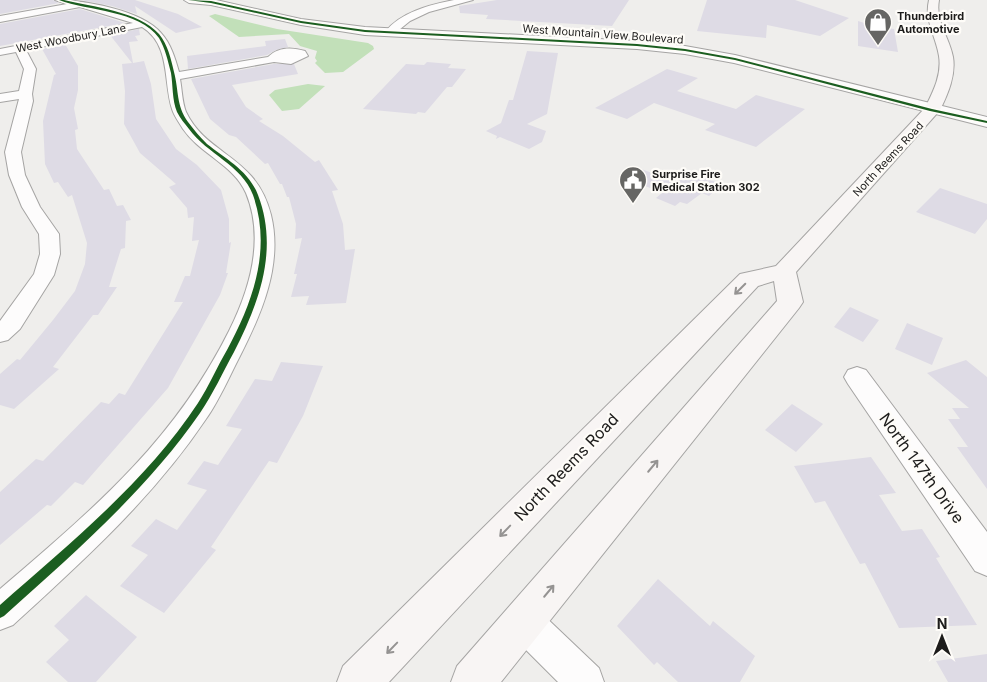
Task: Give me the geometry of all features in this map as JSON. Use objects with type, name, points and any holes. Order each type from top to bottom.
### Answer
[{"type":"main road","name":"North Reems Road","points":[[359,682],[749,280],[784,271],[932,110],[944,82],[947,59],[932,21],[934,0]]},
{"type":"main road","points":[[473,682],[790,302],[784,271]]},
{"type":"street","name":"West Mountain View Boulevard","points":[[189,0],[211,1],[301,22],[390,32],[637,45],[685,50],[754,64],[932,110],[987,122]]},
{"type":"street","points":[[390,32],[401,22],[419,13],[468,0]]},
{"type":"street","points":[[0,19],[70,3],[142,24],[155,33],[165,47],[174,76],[179,111],[188,125],[245,177],[254,192],[260,208],[264,267],[248,316],[198,410],[152,468],[93,529],[0,612]]},
{"type":"street","name":"West Woodbury Lane","points":[[0,52],[142,24]]},
{"type":"street","points":[[0,334],[12,323],[44,275],[50,254],[49,234],[28,199],[7,154],[14,143],[26,101],[25,94],[30,69],[20,48]]},
{"type":"street","points":[[174,76],[274,59]]},
{"type":"street","points":[[0,98],[25,94]]},
{"type":"street","name":"West Mountain View Boulevard","points":[[932,110],[961,122],[987,129]]},
{"type":"street","name":"North 147th Drive","points":[[857,377],[987,559]]},
{"type":"street","points":[[524,622],[585,682]]},
{"type":"green space","points":[[215,14],[277,29],[368,43],[374,49],[343,72],[325,73],[315,63],[317,61],[315,58],[317,51],[300,46],[289,34],[239,37],[209,16]]},
{"type":"green space","points":[[308,84],[325,86],[299,109],[282,111],[269,95],[275,90]]},
{"type":"building","points":[[0,0],[53,0],[59,3],[0,14]]},
{"type":"building","points":[[81,0],[135,0],[178,14],[202,27],[176,33],[135,6],[137,14],[112,6]]},
{"type":"building","points":[[497,0],[629,0],[612,26],[486,19],[488,15],[460,13],[459,6]]},
{"type":"building","points":[[707,0],[795,0],[849,18],[820,36],[767,25],[766,38],[697,31]]},
{"type":"building","points":[[80,9],[125,23],[0,46],[0,24]]},
{"type":"building","points":[[858,21],[894,29],[898,52],[858,46]]},
{"type":"building","points":[[139,29],[140,35],[135,36],[138,41],[129,42],[133,63],[144,61],[151,84],[156,119],[176,149],[197,165],[221,190],[229,219],[229,243],[231,242],[226,273],[228,273],[220,295],[168,388],[83,485],[75,482],[51,506],[47,505],[0,545],[0,492],[36,459],[43,461],[101,402],[109,404],[119,393],[125,395],[183,302],[174,302],[185,276],[190,276],[199,240],[192,241],[194,217],[188,218],[187,208],[169,187],[176,184],[140,153],[124,124],[125,91],[122,64],[132,63],[110,35]]},
{"type":"building","points":[[285,39],[288,47],[267,55],[188,69],[187,56],[266,46],[265,41]]},
{"type":"building","points":[[65,44],[78,66],[78,90],[74,108],[78,129],[75,130],[77,149],[104,190],[109,189],[117,206],[123,205],[131,220],[126,221],[125,248],[121,249],[109,287],[117,287],[98,315],[93,315],[53,367],[59,369],[14,409],[0,405],[0,374],[17,359],[20,360],[53,320],[75,291],[85,264],[87,243],[72,195],[68,197],[58,182],[54,183],[45,164],[43,121],[54,75],[56,74],[42,49]]},
{"type":"building","points":[[527,51],[558,53],[547,114],[527,124],[546,131],[542,142],[529,149],[500,137],[496,139],[497,136],[486,131],[501,123],[509,100],[513,100]]},
{"type":"building","points":[[427,62],[451,64],[448,68],[466,69],[452,87],[447,87],[425,113],[418,112],[416,114],[363,109],[406,64],[424,65]]},
{"type":"building","points":[[274,64],[294,64],[298,74],[232,85],[246,107],[263,119],[259,121],[283,136],[315,162],[319,160],[338,190],[332,191],[343,224],[345,250],[355,249],[346,303],[306,305],[309,296],[291,297],[297,274],[294,274],[302,238],[295,239],[296,224],[289,197],[287,197],[282,184],[280,184],[268,163],[265,164],[236,137],[229,135],[210,119],[191,79]]},
{"type":"building","points":[[667,69],[698,78],[677,91],[736,109],[756,95],[805,109],[756,147],[705,130],[715,124],[654,103],[627,119],[595,108]]},
{"type":"building","points":[[636,167],[673,181],[688,171],[721,184],[709,196],[702,193],[687,204],[680,202],[675,206],[656,198],[662,193],[631,180]]},
{"type":"building","points":[[940,188],[987,204],[987,219],[975,234],[916,212]]},
{"type":"building","points":[[850,307],[879,320],[863,342],[834,327]]},
{"type":"building","points":[[907,323],[943,338],[932,365],[895,349]]},
{"type":"building","points":[[966,360],[987,377],[987,489],[957,447],[968,447],[948,419],[960,419],[952,408],[969,408],[927,373]]},
{"type":"building","points":[[281,362],[323,366],[303,416],[277,463],[269,461],[211,547],[216,550],[164,613],[120,586],[148,555],[131,546],[156,519],[177,530],[207,490],[187,484],[204,461],[218,465],[242,429],[226,426],[255,379],[272,381]]},
{"type":"building","points":[[792,404],[823,424],[796,452],[765,430]]},
{"type":"building","points":[[871,457],[896,493],[879,495],[902,531],[922,529],[940,557],[936,558],[977,625],[899,628],[865,563],[860,564],[825,501],[815,503],[794,466]]},
{"type":"building","points":[[658,579],[710,626],[713,621],[755,656],[740,682],[678,682],[657,662],[654,665],[617,626]]},
{"type":"building","points":[[86,595],[137,637],[96,682],[68,682],[46,662],[69,640],[54,626]]},
{"type":"building","points":[[987,654],[987,682],[948,682],[936,661]]},
{"type":"cycle path","points":[[0,612],[105,518],[130,493],[154,467],[197,411],[246,318],[260,278],[264,257],[262,215],[250,183],[234,166],[197,137],[181,115],[170,63],[165,47],[156,33],[137,20],[97,8],[60,0]]},
{"type":"cycle path","points":[[189,0],[211,2],[301,22],[365,31],[637,45],[685,50],[735,59],[932,110],[987,122]]},
{"type":"place","name":"Thunderbird Automotive","points":[[878,46]]},
{"type":"place","name":"Surprise Fire Medical Station 302","points":[[633,204]]}]
